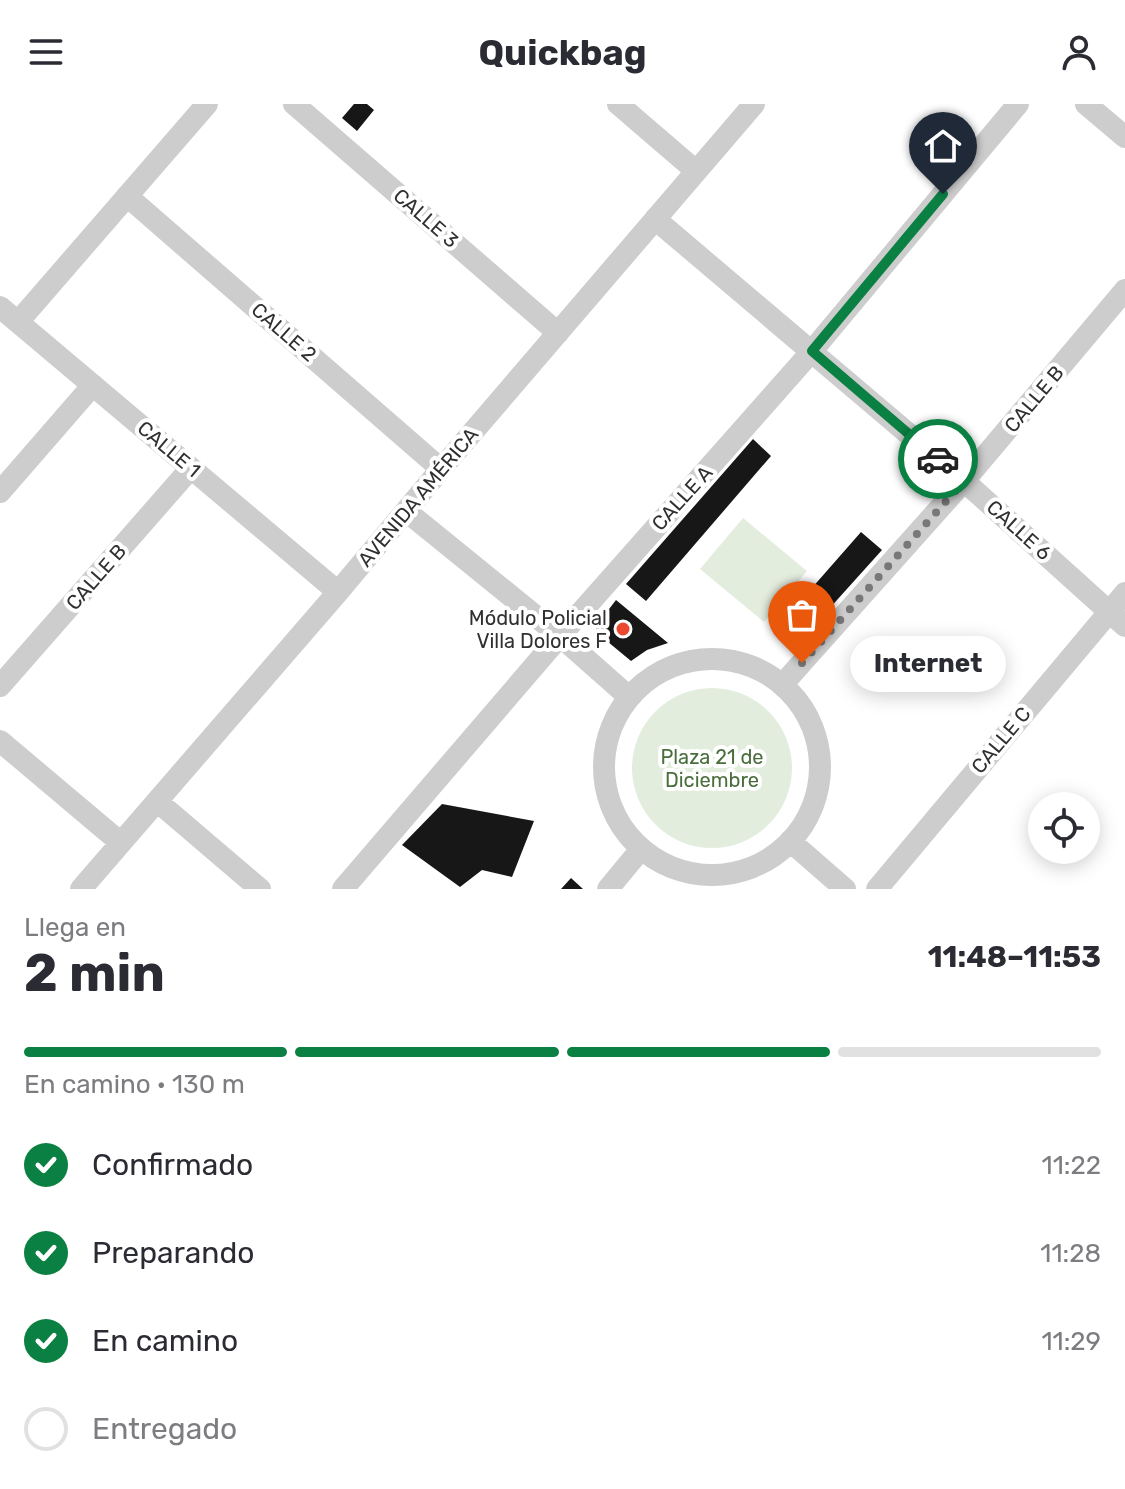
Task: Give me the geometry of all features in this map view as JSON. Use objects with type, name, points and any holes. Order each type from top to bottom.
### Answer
[{"type":"street","points":[[18,322],[207,104]]},
{"type":"street","name":"CALLE 3","points":[[294,104],[558,333]]},
{"type":"street","points":[[618,104],[696,171]]},
{"type":"street","name":"AVENIDA AMÉRICA","points":[[81,889],[754,104]]},
{"type":"street","name":"CALLE A","points":[[343,889],[560,636],[812,351],[1018,104]]},
{"type":"street","points":[[1086,104],[1125,137]]},
{"type":"street","name":"CALLE 2","points":[[127,196],[441,469]]},
{"type":"street","name":"CALLE 6","points":[[655,219],[964,481],[1117,618]]},
{"type":"street","name":"CALLE B","points":[[782,685],[964,481],[1125,290]]},
{"type":"street","name":"CALLE 1","points":[[0,307],[338,592]]},
{"type":"street","points":[[0,492],[93,385]]},
{"type":"street","name":"CALLE B","points":[[0,686],[191,468]]},
{"type":"street","points":[[406,511],[560,636],[629,697]]},
{"type":"street","name":"CALLE C","points":[[877,889],[1117,618],[1125,593]]},
{"type":"street","points":[[712,659],[750,666],[782,685],[796,699],[814,733],[820,771],[812,809],[790,841],[753,867],[727,874],[708,875],[673,868],[641,849],[615,816],[607,797],[604,776],[604,755],[609,734],[629,697],[658,673],[694,661],[712,659]]},
{"type":"street","points":[[0,741],[121,843]]},
{"type":"street","points":[[158,802],[260,889]]},
{"type":"street","points":[[790,841],[845,889]]},
{"type":"street","points":[[608,889],[641,849]]},
{"type":"green space","points":[[743,518],[807,571],[764,622],[700,569]]},
{"type":"green space","name":"Plaza 21 de Diciembre","points":[[712,688],[743,694],[769,711],[786,737],[792,768],[786,799],[769,825],[743,842],[712,848],[681,842],[655,825],[638,799],[632,768],[638,737],[655,711],[681,694]]},
{"type":"building","points":[[354,104],[367,104],[374,110],[357,131],[342,118]]},
{"type":"building","points":[[753,439],[771,456],[646,601],[626,584]]},
{"type":"building","points":[[861,532],[882,550],[801,640],[782,622]]},
{"type":"building","name":"Módulo Policial Villa Dolores F","points":[[616,600],[668,643],[647,650],[631,661],[596,632],[596,626]]},
{"type":"building","points":[[442,804],[534,821],[512,877],[482,870],[460,887],[402,845]]},
{"type":"building","points":[[571,878],[583,889],[561,889]]},
{"type":"way so far","points":[[802,663],[964,481],[938,459]]},
{"type":"place","name":"Módulo Policial Villa Dolores F","points":[[623,629]]},
{"type":"place","name":"Internet","points":[[802,663]]},
{"type":"route","points":[[938,459],[812,351],[943,194]]}]
